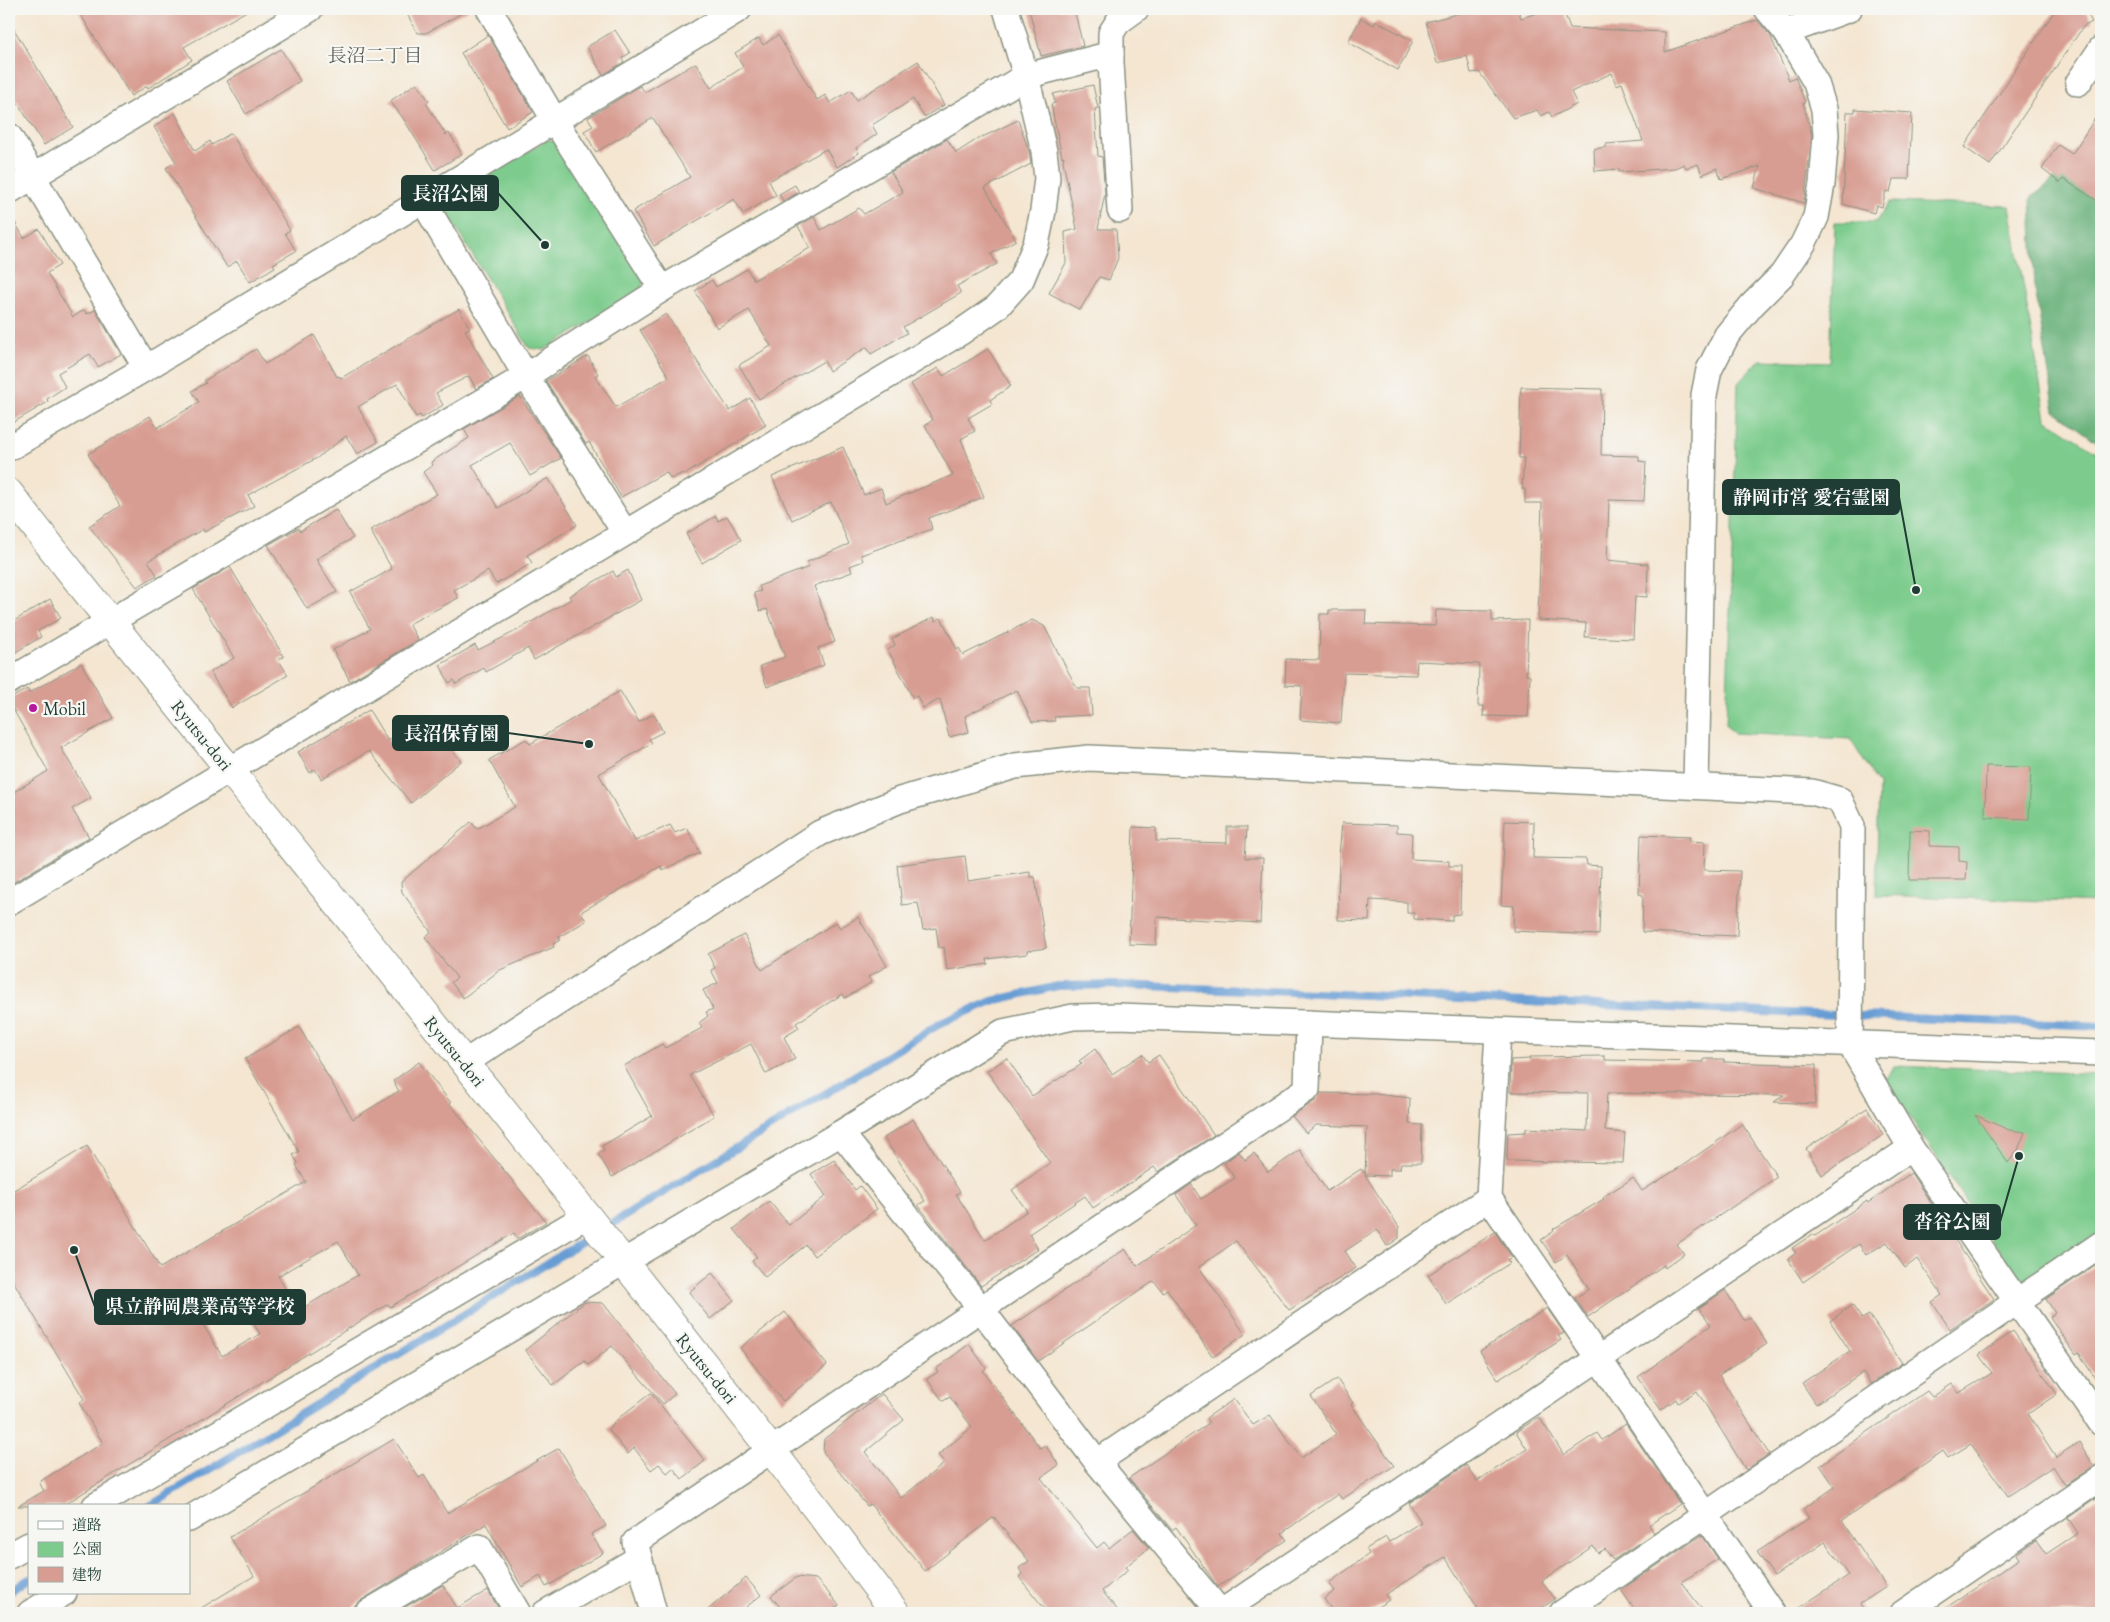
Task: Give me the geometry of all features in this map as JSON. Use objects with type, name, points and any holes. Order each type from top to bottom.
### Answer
[{"type":"main road","name":"Ryutsu-dori","points":[[9,494],[109,622],[773,1451],[896,1613]]},
{"type":"street","points":[[9,191],[310,9]]},
{"type":"street","points":[[489,9],[555,121],[662,289]]},
{"type":"street","points":[[9,448],[146,368],[739,9]]},
{"type":"street","points":[[9,902],[961,332],[997,307],[1021,280],[1036,244],[1047,178],[1044,151],[1026,76],[1006,9]]},
{"type":"street","points":[[1120,210],[1111,33],[1118,22],[1136,9]]},
{"type":"street","points":[[1696,786],[1704,395],[1709,370],[1727,335],[1752,305],[1782,275],[1803,244],[1816,217],[1822,184],[1826,135],[1824,109],[1816,83],[1786,32],[1767,9]]},
{"type":"street","points":[[1786,32],[1849,9]]},
{"type":"street","points":[[2078,83],[2101,49]]},
{"type":"street","points":[[9,681],[526,376],[662,289],[1026,76],[1111,54]]},
{"type":"street","points":[[9,136],[146,368]]},
{"type":"street","points":[[423,200],[526,376],[625,533]]},
{"type":"street","points":[[464,1063],[820,833],[900,800],[1015,766],[1089,758],[1812,792],[1840,800],[1852,826],[1850,1037],[1911,1148],[2101,1423]]},
{"type":"street","points":[[190,1518],[617,1256],[841,1133],[1003,1032],[1073,1017],[1119,1016],[1498,1031],[1850,1037],[2101,1053]]},
{"type":"street","points":[[654,1613],[635,1542],[773,1451],[1307,1089],[1309,1023]]},
{"type":"street","points":[[1498,1031],[1489,1198],[1772,1613]]},
{"type":"street","points":[[841,1133],[981,1309],[1096,1462],[1220,1613],[1911,1148]]},
{"type":"street","points":[[1096,1462],[1489,1198]]},
{"type":"street","points":[[98,1504],[586,1216]]},
{"type":"street","points":[[1562,1613],[2101,1244]]},
{"type":"street","points":[[1903,1613],[2101,1478]]},
{"type":"street","points":[[9,1556],[28,1546]]},
{"type":"street","points":[[368,1613],[479,1547],[518,1613]]},
{"type":"street","points":[[546,1613],[639,1558]]},
{"type":"street","points":[[30,1613],[62,1594]]},
{"type":"green space","points":[[547,140],[561,142],[644,280],[639,293],[544,350],[529,348],[446,211],[449,199]]},
{"type":"green space","points":[[2101,141],[2101,445],[2055,411],[2035,289],[2031,198]]},
{"type":"green space","points":[[1890,202],[2010,206],[2046,419],[2101,455],[2101,903],[1876,895],[1879,785],[1850,739],[1733,733],[1726,725],[1738,383],[1760,360],[1830,362],[1835,222],[1876,222]]},
{"type":"green space","points":[[1894,1066],[2101,1074],[2101,1232],[2023,1286],[1886,1081]]},
{"type":"building","points":[[77,9],[250,9],[184,47],[192,60],[148,88],[147,86],[131,96]]},
{"type":"building","points":[[404,9],[469,9],[426,33],[418,33]]},
{"type":"building","points":[[1029,9],[1074,9],[1083,46],[1041,56]]},
{"type":"building","points":[[1475,9],[1518,9],[1521,18],[1550,9],[1563,9],[1570,28],[1665,32],[1665,52],[1757,20],[1770,35],[1789,80],[1795,77],[1805,102],[1803,103],[1812,135],[1804,203],[1754,188],[1760,166],[1721,179],[1717,168],[1702,175],[1698,164],[1686,168],[1684,164],[1675,168],[1619,172],[1619,169],[1595,171],[1594,149],[1606,147],[1606,144],[1643,141],[1622,83],[1616,85],[1612,73],[1571,92],[1577,104],[1552,117],[1549,112],[1541,116],[1537,110],[1513,118],[1479,72],[1471,73],[1467,56],[1437,63],[1426,22]]},
{"type":"building","points":[[2056,9],[2084,9],[2092,22],[2083,27],[1990,165],[1964,147]]},
{"type":"building","points":[[1361,18],[1374,25],[1376,21],[1413,41],[1398,70],[1348,42]]},
{"type":"building","points":[[9,21],[73,127],[44,145],[9,89]]},
{"type":"building","points":[[615,30],[630,53],[622,58],[624,62],[603,75],[587,47]]},
{"type":"building","points":[[488,35],[533,112],[507,128],[461,53]]},
{"type":"building","points":[[778,35],[817,100],[825,95],[830,103],[851,90],[857,100],[918,61],[944,105],[924,117],[913,99],[872,125],[877,134],[856,148],[859,153],[837,167],[826,149],[769,181],[776,195],[743,214],[734,199],[654,246],[633,211],[690,177],[653,118],[596,152],[584,131],[593,126],[588,118],[640,86],[645,92],[696,63],[711,88],[743,67],[735,53],[759,38],[763,45]]},
{"type":"building","points":[[281,49],[300,81],[246,114],[227,81]]},
{"type":"building","points":[[417,83],[429,101],[426,103],[446,135],[449,133],[462,154],[435,170],[403,118],[390,101]]},
{"type":"building","points":[[1093,85],[1098,108],[1095,109],[1098,156],[1102,157],[1105,193],[1098,229],[1116,229],[1118,258],[1109,280],[1099,277],[1080,310],[1049,293],[1066,263],[1065,232],[1077,229],[1063,161],[1064,156],[1062,157],[1051,104],[1055,103],[1053,94]]},
{"type":"building","points":[[1855,109],[1912,113],[1909,179],[1893,179],[1890,192],[1886,191],[1882,207],[1876,205],[1874,213],[1843,204],[1847,112],[1855,112]]},
{"type":"building","points":[[2101,109],[2101,203],[2063,179],[2060,183],[2042,169],[2058,145],[2072,154]]},
{"type":"building","points":[[175,113],[195,151],[210,141],[212,145],[231,133],[290,230],[285,233],[296,251],[273,264],[275,267],[250,282],[237,261],[227,267],[166,168],[176,162],[154,127]]},
{"type":"building","points":[[1018,120],[1029,151],[1031,164],[985,188],[1016,240],[991,254],[997,264],[957,286],[961,293],[903,327],[907,333],[871,354],[867,347],[829,371],[824,361],[759,399],[739,365],[771,346],[749,310],[717,328],[695,291],[712,280],[716,287],[747,269],[754,280],[810,248],[798,226],[814,217],[821,230],[859,208],[864,214],[903,192],[891,172],[947,139],[956,153],[976,140]]},
{"type":"building","points":[[795,185],[799,192],[783,201],[779,194]]},
{"type":"building","points":[[9,212],[24,238],[39,229],[60,265],[47,273],[73,317],[84,310],[87,314],[95,310],[121,354],[98,367],[90,354],[58,373],[65,387],[47,399],[48,402],[9,425]]},
{"type":"building","points":[[459,309],[470,328],[465,330],[493,379],[476,389],[469,376],[436,393],[443,405],[422,418],[420,415],[416,417],[397,384],[358,407],[378,442],[357,454],[346,436],[317,458],[248,495],[254,506],[204,532],[203,529],[148,561],[157,575],[137,587],[89,526],[120,506],[88,454],[150,416],[157,428],[199,402],[192,391],[206,383],[204,381],[256,349],[265,364],[314,335],[337,377],[341,378]]},
{"type":"building","points":[[666,314],[730,411],[750,398],[766,425],[684,475],[683,473],[671,479],[666,472],[621,497],[589,442],[586,444],[546,381],[588,356],[598,374],[595,376],[616,407],[669,377],[640,330]]},
{"type":"building","points":[[988,349],[1011,386],[990,400],[992,404],[968,418],[975,431],[961,439],[984,497],[929,518],[932,529],[861,555],[863,561],[850,566],[852,572],[814,586],[835,642],[818,648],[824,665],[767,687],[760,666],[785,657],[767,609],[760,611],[754,593],[761,591],[759,586],[809,567],[807,562],[849,544],[831,502],[792,520],[772,477],[843,447],[864,495],[881,488],[886,503],[953,475],[925,425],[933,420],[911,384],[938,368],[943,376]]},
{"type":"building","points":[[1521,387],[1602,389],[1601,455],[1639,456],[1639,461],[1646,462],[1644,501],[1609,500],[1607,560],[1648,564],[1647,597],[1635,596],[1633,639],[1585,637],[1586,623],[1538,620],[1542,503],[1525,503],[1525,489],[1522,489],[1524,458],[1519,458]]},
{"type":"building","points":[[520,396],[561,458],[530,476],[510,443],[472,465],[498,508],[548,478],[577,525],[527,555],[532,563],[496,584],[488,571],[454,590],[458,598],[409,624],[418,640],[350,681],[333,650],[370,629],[350,592],[392,569],[370,530],[437,494],[423,472],[433,465],[431,462],[469,438],[464,429]]},
{"type":"building","points":[[336,510],[353,538],[316,559],[337,592],[307,609],[268,545],[298,528],[300,531]]},
{"type":"building","points":[[716,516],[718,521],[727,516],[741,540],[702,563],[686,534]]},
{"type":"building","points":[[230,567],[284,657],[278,659],[288,675],[232,708],[210,672],[234,658],[193,589]]},
{"type":"building","points":[[628,570],[641,600],[534,660],[528,648],[486,672],[484,668],[456,684],[454,680],[449,683],[440,665],[475,645],[478,650],[518,630],[571,599],[569,596],[613,571],[616,577]]},
{"type":"building","points":[[50,599],[61,618],[38,631],[41,637],[9,656],[9,624]]},
{"type":"building","points":[[1329,610],[1366,610],[1365,624],[1435,626],[1436,610],[1492,611],[1492,621],[1528,620],[1526,675],[1530,676],[1528,717],[1483,716],[1484,706],[1478,706],[1479,664],[1417,661],[1416,675],[1344,673],[1341,723],[1300,720],[1302,686],[1285,685],[1286,659],[1319,660],[1320,614],[1329,614]]},
{"type":"building","points":[[934,617],[935,621],[941,618],[957,649],[959,648],[963,655],[1032,620],[1044,626],[1077,688],[1090,688],[1092,715],[1054,717],[1055,721],[1032,722],[1017,690],[965,716],[969,732],[949,737],[940,699],[923,708],[917,696],[913,698],[888,650],[895,645],[892,639]]},
{"type":"building","points":[[81,663],[113,718],[61,748],[91,798],[72,809],[89,837],[9,885],[9,795],[48,771],[9,699],[27,689],[29,693]]},
{"type":"building","points":[[620,691],[639,722],[654,714],[663,732],[649,739],[652,743],[599,774],[635,841],[670,825],[675,833],[687,828],[700,853],[662,870],[661,866],[581,912],[586,921],[559,937],[560,940],[553,944],[554,947],[500,970],[463,998],[451,982],[457,978],[425,937],[431,932],[402,892],[401,882],[471,822],[477,829],[515,807],[489,760],[526,739],[530,744]]},
{"type":"building","points":[[369,710],[388,741],[392,738],[396,742],[424,718],[461,761],[411,803],[369,751],[321,779],[315,769],[310,773],[298,752]]},
{"type":"building","points":[[1986,766],[2031,767],[2029,819],[1985,817]]},
{"type":"building","points":[[1505,821],[1534,822],[1533,858],[1586,859],[1587,865],[1601,866],[1599,935],[1513,931],[1514,906],[1501,905]]},
{"type":"building","points":[[1342,823],[1397,825],[1397,832],[1412,833],[1411,859],[1449,861],[1449,866],[1461,866],[1460,914],[1452,915],[1452,921],[1414,919],[1414,913],[1407,913],[1407,902],[1370,900],[1369,921],[1338,920],[1339,856]]},
{"type":"building","points":[[1133,827],[1156,828],[1156,841],[1227,843],[1227,827],[1247,827],[1245,858],[1263,858],[1260,923],[1157,917],[1156,945],[1129,944]]},
{"type":"building","points":[[1910,830],[1930,831],[1930,846],[1959,847],[1959,861],[1967,862],[1966,880],[1909,880]]},
{"type":"building","points":[[1641,835],[1690,837],[1689,841],[1705,842],[1704,870],[1740,871],[1737,936],[1642,932],[1643,895],[1639,894]]},
{"type":"building","points":[[965,856],[968,881],[1030,872],[1030,877],[1035,877],[1046,948],[1027,951],[1027,954],[987,959],[988,964],[947,970],[944,947],[939,948],[936,928],[923,930],[918,903],[902,905],[897,865]]},
{"type":"building","points":[[858,917],[887,966],[868,977],[872,982],[845,998],[843,994],[796,1023],[799,1028],[784,1037],[795,1059],[766,1074],[751,1044],[690,1075],[714,1116],[612,1177],[598,1154],[604,1150],[602,1146],[652,1116],[624,1066],[662,1044],[665,1048],[702,1028],[699,1023],[708,1016],[706,1012],[713,1009],[703,990],[718,983],[711,970],[715,968],[708,954],[744,935],[762,970],[836,922],[840,928]]},
{"type":"building","points":[[299,1027],[353,1119],[399,1091],[393,1081],[419,1062],[450,1104],[546,1222],[517,1239],[514,1233],[390,1307],[388,1304],[65,1504],[28,1504],[28,1506],[18,1506],[44,1491],[39,1482],[103,1443],[79,1403],[84,1399],[9,1274],[9,1193],[87,1146],[160,1268],[306,1182],[296,1165],[298,1163],[293,1155],[299,1152],[245,1059]],"holes":[[[338,1241],[358,1275],[298,1311],[278,1276]],[[235,1293],[260,1334],[222,1356],[197,1315]]]},
{"type":"building","points":[[1095,1049],[1112,1074],[1142,1054],[1148,1062],[1159,1055],[1214,1135],[1158,1172],[1154,1167],[1093,1208],[1085,1196],[1029,1234],[1038,1249],[981,1286],[918,1205],[925,1201],[884,1138],[913,1119],[960,1192],[956,1194],[985,1240],[1027,1211],[1012,1190],[1050,1163],[987,1071],[1007,1058],[1032,1096],[1082,1064],[1079,1061]]},
{"type":"building","points":[[1605,1056],[1605,1060],[1704,1062],[1704,1059],[1724,1059],[1724,1062],[1816,1065],[1815,1104],[1774,1102],[1784,1095],[1607,1093],[1605,1131],[1625,1133],[1623,1163],[1507,1161],[1508,1133],[1526,1132],[1526,1128],[1587,1131],[1588,1093],[1510,1092],[1511,1060],[1530,1059],[1529,1057]]},
{"type":"building","points":[[1320,1093],[1375,1094],[1410,1098],[1409,1124],[1422,1125],[1421,1163],[1401,1163],[1400,1169],[1390,1169],[1390,1176],[1365,1175],[1399,1227],[1399,1238],[1387,1246],[1377,1230],[1345,1251],[1356,1268],[1289,1310],[1236,1241],[1199,1267],[1245,1334],[1213,1357],[1167,1289],[1163,1292],[1154,1281],[1038,1361],[1012,1326],[1125,1249],[1137,1266],[1196,1225],[1176,1195],[1191,1184],[1201,1199],[1235,1178],[1224,1163],[1239,1152],[1245,1160],[1254,1153],[1268,1172],[1300,1150],[1327,1191],[1361,1169],[1365,1174],[1367,1127],[1316,1125],[1306,1133],[1292,1116],[1315,1101]]},
{"type":"building","points":[[1867,1108],[1883,1135],[1822,1175],[1806,1149]]},
{"type":"building","points":[[1975,1115],[2009,1130],[2025,1132],[2018,1150],[2008,1163]]},
{"type":"building","points":[[1742,1124],[1777,1177],[1677,1244],[1684,1254],[1665,1268],[1664,1265],[1588,1317],[1575,1298],[1589,1289],[1567,1255],[1556,1262],[1541,1240],[1554,1231],[1553,1229],[1604,1199],[1603,1197],[1633,1178],[1642,1191]]},
{"type":"building","points":[[834,1160],[855,1190],[860,1186],[877,1209],[814,1256],[806,1245],[765,1277],[752,1261],[757,1257],[734,1229],[769,1201],[789,1225],[826,1196],[811,1174]]},
{"type":"building","points":[[1911,1173],[1994,1299],[1950,1329],[1932,1302],[1942,1295],[1917,1259],[1905,1268],[1887,1242],[1866,1255],[1859,1244],[1803,1282],[1788,1259],[1796,1253],[1792,1248],[1813,1234],[1815,1236],[1867,1201],[1868,1203]]},
{"type":"building","points":[[1495,1232],[1512,1257],[1507,1260],[1510,1263],[1446,1304],[1428,1275]]},
{"type":"building","points":[[2101,1261],[2101,1388],[2079,1353],[2076,1355],[2050,1317],[2055,1313],[2046,1299]]},
{"type":"building","points":[[712,1273],[734,1300],[710,1319],[689,1292]]},
{"type":"building","points":[[1725,1290],[1744,1320],[1750,1317],[1767,1344],[1719,1375],[1769,1454],[1746,1470],[1697,1391],[1678,1403],[1676,1399],[1661,1410],[1638,1377],[1711,1325],[1699,1308]]},
{"type":"building","points":[[585,1302],[603,1303],[675,1394],[663,1404],[612,1346],[588,1365],[585,1361],[553,1385],[525,1350]]},
{"type":"building","points":[[1852,1305],[1862,1319],[1869,1315],[1902,1363],[1871,1384],[1863,1372],[1816,1404],[1802,1383],[1850,1351],[1830,1321]]},
{"type":"building","points":[[1547,1308],[1564,1333],[1558,1336],[1561,1340],[1498,1380],[1480,1351]]},
{"type":"building","points":[[785,1312],[827,1365],[783,1401],[740,1348]]},
{"type":"building","points":[[2013,1331],[2057,1394],[2028,1414],[2056,1457],[2079,1442],[2094,1466],[2065,1485],[2053,1466],[2008,1496],[1971,1444],[1948,1458],[1943,1451],[1842,1521],[1886,1587],[1860,1604],[1866,1613],[1791,1613],[1849,1575],[1825,1542],[1774,1576],[1757,1552],[1809,1518],[1803,1509],[1835,1487],[1820,1465],[1927,1391],[1932,1397],[1952,1384],[1959,1393],[1992,1373],[1979,1355]]},
{"type":"building","points":[[969,1344],[986,1368],[983,1371],[1040,1448],[1045,1445],[1059,1465],[1041,1478],[1097,1548],[1104,1542],[1109,1548],[1133,1529],[1149,1548],[1125,1567],[1128,1570],[1102,1591],[1120,1613],[1048,1613],[1019,1577],[1022,1574],[1019,1568],[1029,1561],[994,1517],[925,1571],[870,1504],[867,1506],[823,1452],[824,1439],[882,1394],[904,1420],[865,1452],[901,1498],[945,1463],[938,1455],[972,1427],[950,1397],[943,1401],[927,1379],[938,1372],[936,1369]]},
{"type":"building","points":[[1337,1379],[1353,1403],[1351,1404],[1394,1466],[1342,1499],[1338,1494],[1282,1533],[1287,1540],[1218,1587],[1176,1527],[1172,1530],[1129,1478],[1209,1423],[1206,1418],[1234,1399],[1253,1425],[1270,1415],[1301,1458],[1336,1434],[1311,1396]]},
{"type":"building","points":[[651,1393],[705,1461],[682,1479],[673,1468],[667,1473],[659,1464],[651,1470],[634,1448],[628,1454],[608,1429],[621,1416]]},
{"type":"building","points":[[1539,1417],[1564,1455],[1597,1433],[1602,1440],[1626,1424],[1680,1504],[1649,1525],[1654,1533],[1613,1560],[1605,1549],[1598,1553],[1593,1546],[1542,1581],[1555,1599],[1534,1613],[1481,1613],[1445,1557],[1385,1595],[1389,1600],[1368,1613],[1334,1613],[1324,1599],[1335,1591],[1329,1583],[1369,1554],[1366,1549],[1386,1537],[1389,1542],[1421,1522],[1409,1503],[1466,1465],[1477,1481],[1527,1449],[1516,1432]]},
{"type":"building","points":[[394,1439],[419,1478],[424,1475],[447,1513],[559,1448],[606,1526],[591,1534],[603,1553],[546,1587],[540,1576],[522,1587],[486,1524],[360,1601],[354,1606],[353,1613],[193,1613],[254,1576],[230,1537]]},
{"type":"building","points":[[2101,1495],[2101,1613],[1938,1613],[2019,1559],[2016,1554],[2036,1540],[2046,1554],[2078,1533],[2068,1518]]},
{"type":"building","points":[[1702,1535],[1718,1559],[1681,1582],[1705,1613],[1637,1613],[1621,1590]]},
{"type":"building","points":[[797,1577],[816,1579],[839,1605],[829,1613],[785,1613],[771,1596]]},
{"type":"building","points":[[746,1578],[761,1595],[739,1613],[704,1613]]},
{"type":"building","points":[[443,1585],[457,1608],[488,1590],[501,1613],[395,1613]]},
{"type":"waterway","points":[[153,1504],[941,1023],[992,1001],[1058,986],[1122,985],[2101,1026]]},
{"type":"waterway","points":[[9,1592],[28,1580]]},
{"type":"place","name":"長沼公園","points":[[545,245]]},
{"type":"place","name":"静岡市営 愛宕霊園","points":[[1916,590]]},
{"type":"place","name":"Mobil","points":[[33,708]]},
{"type":"place","name":"長沼保育園","points":[[589,744]]},
{"type":"place","name":"沓谷公園","points":[[2019,1156]]},
{"type":"place","name":"県立静岡農業高等学校","points":[[74,1250]]},
{"type":"district","name":"長沼二丁目","points":[[375,55]]}]
